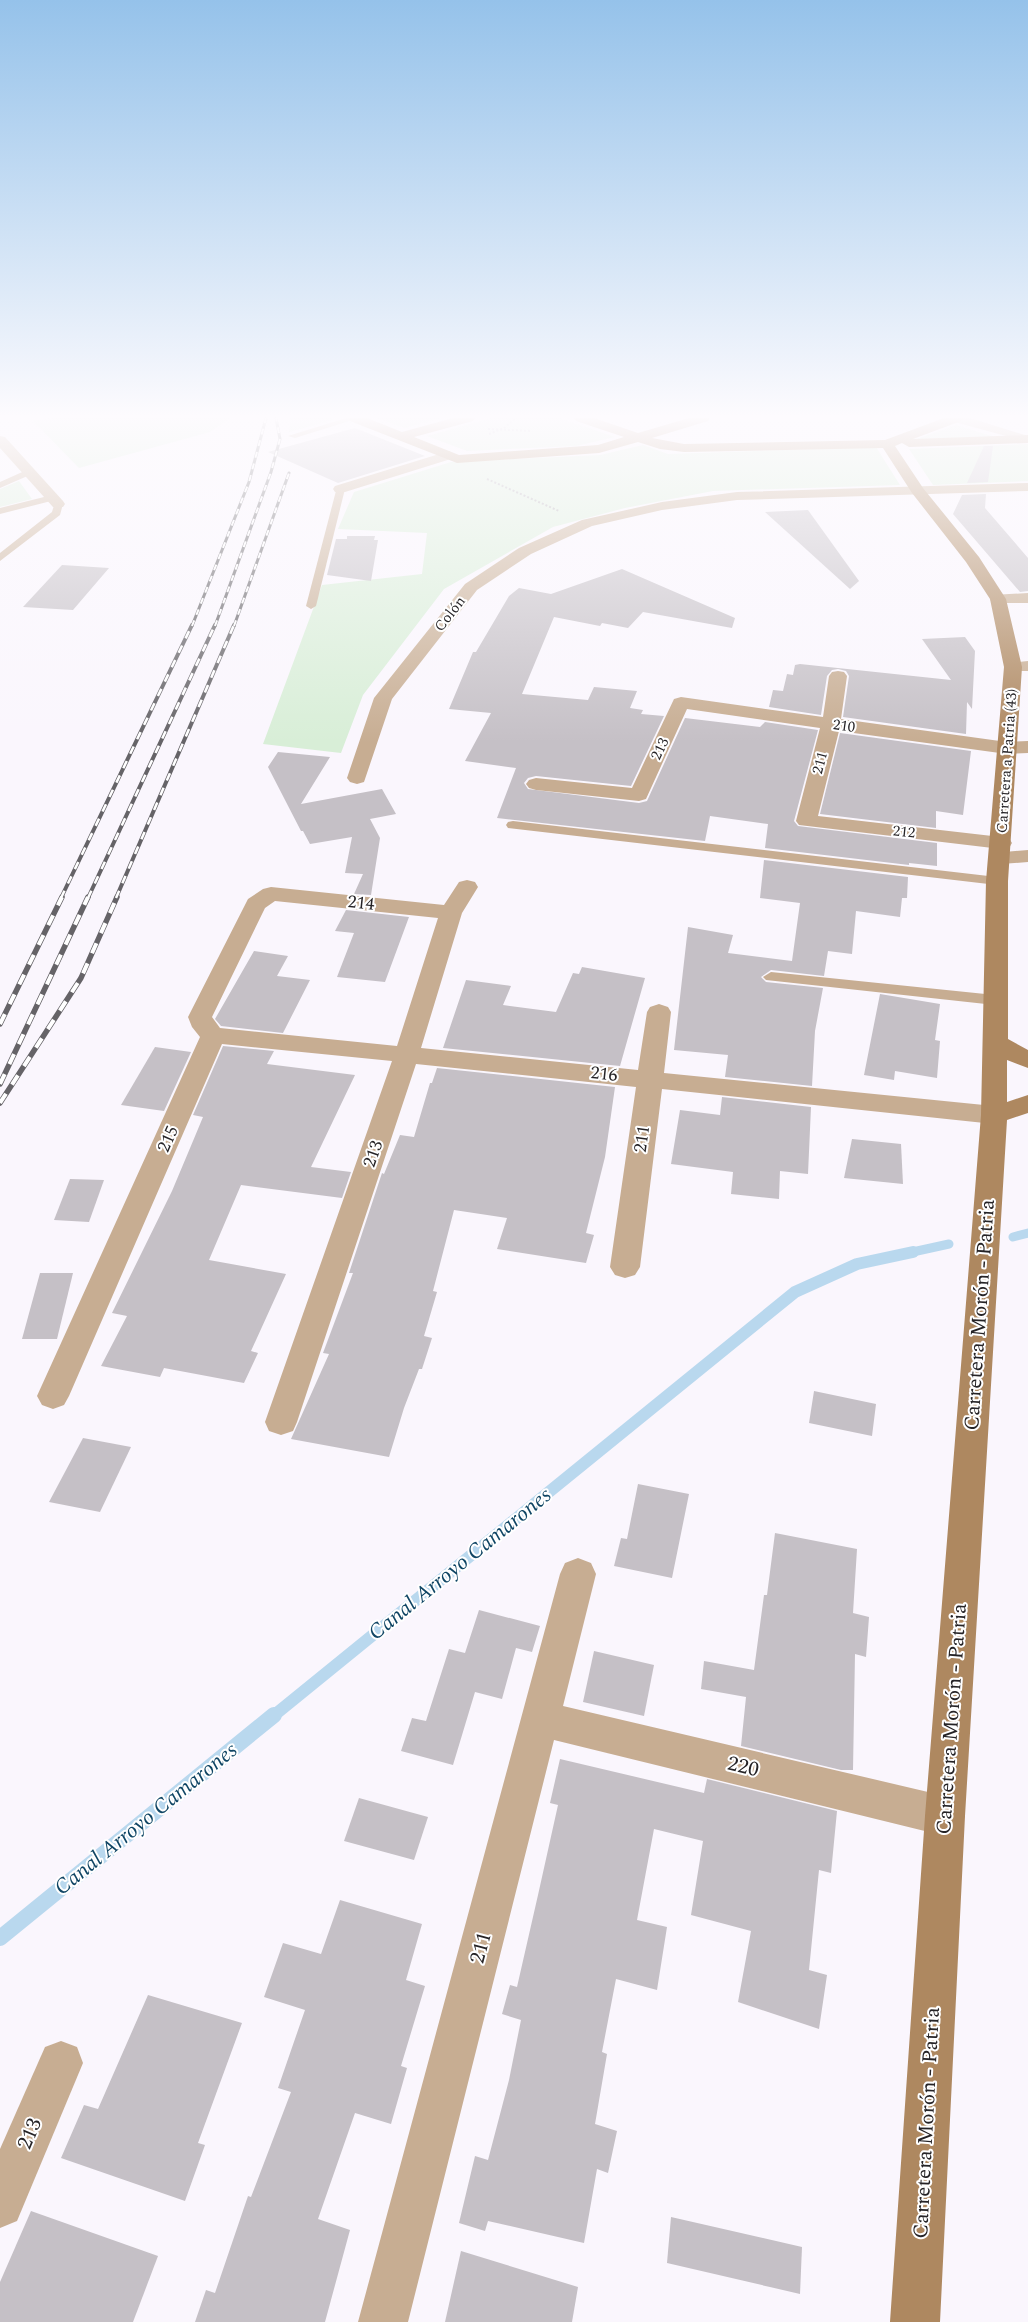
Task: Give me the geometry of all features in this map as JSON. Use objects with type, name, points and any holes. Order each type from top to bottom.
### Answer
[{"type":"street","name":"Colón","points":[[357,778],[383,698],[471,587],[525,551],[580,526]]},
{"type":"street","name":"Carretera a Patria (43)","points":[[946,526],[973,560],[998,599],[1020,667],[1017,748],[997,881],[995,1043],[1011,1110]]},
{"type":"street","points":[[998,599],[1028,598]]},
{"type":"street","name":"211","points":[[806,820],[831,724],[838,676]]},
{"type":"street","name":"210","points":[[681,703],[1017,748]]},
{"type":"street","name":"213","points":[[536,784],[639,795],[681,703]]},
{"type":"street","name":"212","points":[[806,820],[1001,850],[1028,856]]},
{"type":"street","name":"213","points":[[281,1422],[407,1054],[451,913],[467,887]]},
{"type":"street","name":"214","points":[[214,1036],[204,1027],[200,1017],[256,904],[271,894],[451,913]]},
{"type":"street","name":"211","points":[[624,1267],[660,1012]]},
{"type":"street","name":"216","points":[[214,1036],[650,1079],[1011,1110]]},
{"type":"street","name":"215","points":[[53,1396],[214,1036]]},
{"type":"street","points":[[995,1043],[1028,1060]]},
{"type":"street","name":"Carretera Morón - Patria","points":[[915,2322],[945,1816],[1011,1110]]},
{"type":"street","name":"211","points":[[384,2322],[578,1574]]},
{"type":"street","name":"220","points":[[541,1719],[945,1816]]},
{"type":"street","name":"213","points":[[0,2204],[60,2063]]},
{"type":"lane","points":[[0,558],[40,526]]},
{"type":"lane","points":[[311,606],[331,526]]},
{"type":"lane","points":[[513,825],[997,881]]},
{"type":"lane","points":[[771,977],[995,1000]]},
{"type":"green space","points":[[339,526],[555,526],[444,589],[363,695],[341,753],[263,744],[322,585],[422,574],[427,533],[338,529]]},
{"type":"building","points":[[781,526],[820,526],[859,581],[850,589]]},
{"type":"building","points":[[964,526],[1001,526],[1028,558],[1028,591],[1020,592]]},
{"type":"building","points":[[347,536],[375,536],[374,540],[378,540],[371,581],[327,575],[336,539],[347,539]]},
{"type":"building","points":[[62,565],[109,568],[73,610],[23,607]]},
{"type":"building","points":[[622,569],[735,618],[732,628],[643,612],[628,628],[602,623],[600,626],[554,617],[522,694],[588,700],[594,687],[637,691],[630,708],[643,710],[641,714],[664,716],[631,786],[536,776],[528,778],[524,783],[528,789],[639,803],[647,801],[685,718],[760,727],[765,722],[818,730],[794,821],[798,826],[937,843],[937,866],[909,863],[909,865],[765,848],[768,824],[710,816],[705,841],[497,818],[516,768],[465,761],[491,713],[449,709],[473,652],[476,652],[509,596],[519,588],[551,594]]},
{"type":"building","points":[[965,637],[975,651],[972,709],[967,702],[966,734],[843,717],[849,676],[846,671],[838,669],[832,670],[827,676],[821,715],[769,707],[773,690],[783,691],[787,674],[793,675],[795,665],[800,664],[951,680],[922,639]]},
{"type":"building","points":[[840,733],[971,751],[963,815],[936,811],[936,828],[820,814]]},
{"type":"building","points":[[278,752],[330,757],[301,804],[382,789],[396,814],[370,819],[380,838],[371,895],[354,894],[363,874],[345,873],[352,837],[310,844],[303,831],[301,831],[268,767]]},
{"type":"building","points":[[764,860],[908,877],[907,898],[902,898],[900,917],[856,911],[852,954],[828,951],[824,976],[771,970],[761,977],[766,982],[823,988],[815,1031],[812,1086],[725,1077],[728,1055],[674,1050],[688,927],[733,935],[728,953],[792,961],[800,903],[760,898]]},
{"type":"building","points":[[346,910],[409,917],[385,982],[337,977],[354,933],[335,931]]},
{"type":"building","points":[[254,951],[288,956],[277,976],[310,980],[283,1033],[221,1026],[215,1019]]},
{"type":"building","points":[[582,967],[645,978],[620,1066],[443,1048],[466,980],[511,986],[503,1005],[556,1012],[573,973],[579,974]]},
{"type":"building","points":[[880,994],[940,1004],[935,1040],[940,1041],[937,1078],[895,1071],[894,1080],[864,1075]]},
{"type":"building","points":[[223,1046],[274,1051],[267,1064],[355,1075],[311,1167],[351,1172],[342,1198],[241,1185],[209,1260],[286,1274],[251,1351],[258,1353],[244,1383],[164,1368],[160,1377],[101,1366],[127,1316],[112,1313],[172,1191],[203,1117],[193,1115]]},
{"type":"building","points":[[155,1047],[191,1052],[164,1111],[121,1105]]},
{"type":"building","points":[[437,1068],[615,1087],[605,1157],[586,1233],[594,1235],[586,1263],[497,1249],[507,1218],[454,1210],[433,1291],[437,1292],[424,1336],[432,1338],[422,1369],[419,1369],[404,1408],[389,1457],[291,1439],[329,1354],[323,1353],[353,1273],[349,1273],[382,1173],[384,1174],[400,1135],[414,1137],[430,1083],[432,1083]]},
{"type":"building","points":[[722,1097],[811,1107],[808,1174],[780,1171],[779,1199],[731,1194],[733,1172],[671,1164],[680,1110],[720,1115]]},
{"type":"building","points":[[852,1139],[901,1144],[903,1184],[844,1178]]},
{"type":"building","points":[[70,1179],[104,1180],[89,1222],[54,1220]]},
{"type":"building","points":[[40,1273],[73,1273],[57,1339],[22,1339]]},
{"type":"building","points":[[814,1391],[876,1404],[872,1436],[809,1423]]},
{"type":"building","points":[[83,1438],[131,1447],[100,1512],[49,1502]]},
{"type":"building","points":[[638,1484],[689,1494],[672,1578],[614,1566],[621,1538],[627,1539]]},
{"type":"building","points":[[775,1533],[857,1549],[853,1613],[869,1617],[866,1657],[855,1654],[853,1770],[841,1770],[741,1746],[746,1697],[701,1689],[704,1661],[754,1670]]},
{"type":"building","points":[[479,1610],[540,1626],[532,1652],[516,1648],[502,1699],[475,1692],[453,1765],[401,1751],[412,1718],[426,1721],[449,1649],[465,1653]]},
{"type":"building","points":[[594,1651],[654,1665],[644,1716],[583,1702]]},
{"type":"building","points":[[560,1759],[704,1793],[707,1779],[837,1811],[831,1873],[819,1870],[809,1970],[827,1975],[819,2029],[738,2002],[751,1931],[691,1915],[703,1841],[654,1829],[637,1920],[667,1927],[657,1990],[616,1979],[602,2052],[607,2054],[595,2124],[617,2131],[608,2173],[597,2169],[584,2243],[488,2221],[485,2231],[459,2223],[475,2156],[488,2160],[509,2080],[521,2020],[502,2014],[510,1985],[517,1987],[538,1895],[558,1805],[550,1803]]},
{"type":"building","points":[[359,1798],[428,1817],[414,1860],[344,1841]]},
{"type":"building","points":[[340,1900],[422,1924],[406,1980],[425,1986],[401,2066],[407,2068],[391,2124],[355,2113],[318,2219],[350,2230],[325,2322],[195,2322],[206,2290],[215,2293],[248,2196],[251,2197],[291,2092],[278,2088],[305,2010],[264,1997],[283,1943],[321,1954]]},
{"type":"building","points":[[148,1995],[242,2023],[198,2143],[205,2145],[185,2201],[61,2158],[84,2105],[98,2109]]},
{"type":"building","points":[[31,2211],[158,2256],[133,2322],[0,2322],[0,2282]]},
{"type":"building","points":[[671,2217],[802,2247],[800,2294],[667,2263]]},
{"type":"building","points":[[461,2251],[578,2287],[572,2322],[445,2322]]},
{"type":"waterway","points":[[1013,1237],[1028,1233]]},
{"type":"waterway","name":"Canal Arroyo Camarones","points":[[908,1253],[949,1244]]},
{"type":"waterway","name":"Canal Arroyo Camarones","points":[[272,1717],[795,1292],[857,1264],[913,1252]]},
{"type":"waterway","name":"Canal Arroyo Camarones","points":[[0,1938],[274,1715]]},
{"type":"railway","points":[[192,626],[231,526]]},
{"type":"railway","points":[[215,626],[251,526]]},
{"type":"railway","points":[[234,626],[270,526]]},
{"type":"railway","points":[[61,898],[192,625]]},
{"type":"railway","points":[[88,898],[215,625]]},
{"type":"railway","points":[[116,898],[234,625]]},
{"type":"railway","points":[[0,1024],[62,897]]},
{"type":"railway","points":[[0,1084],[88,897]]},
{"type":"railway","points":[[0,1103],[81,978],[117,897]]}]
